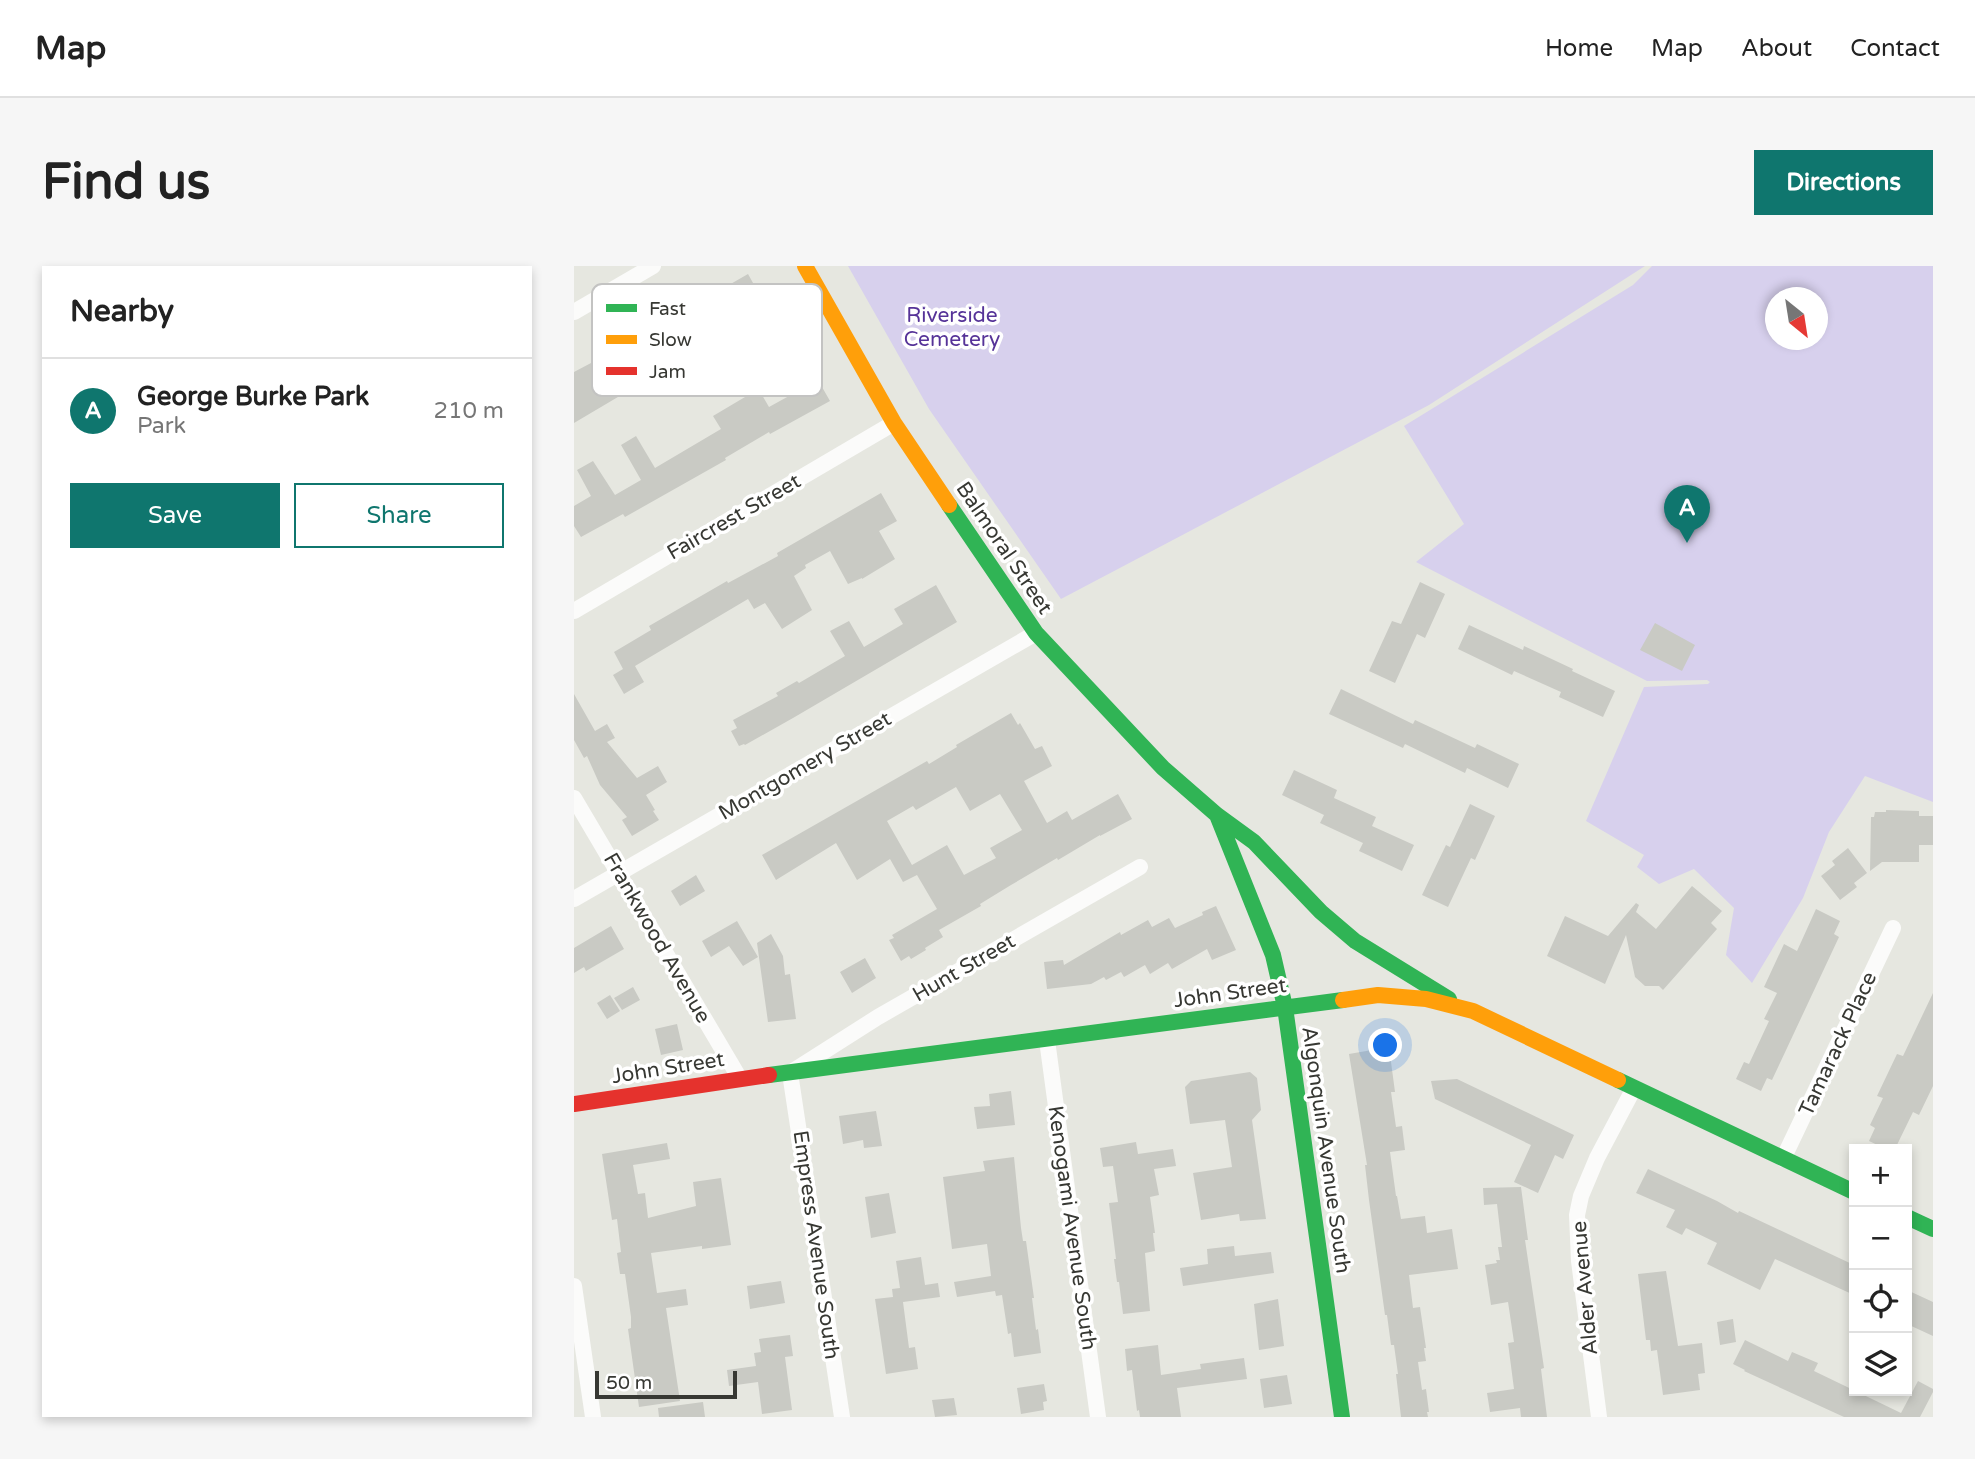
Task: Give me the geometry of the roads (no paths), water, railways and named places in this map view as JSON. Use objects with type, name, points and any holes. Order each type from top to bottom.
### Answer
[{"type":"main road","name":"Balmoral Street","points":[[805,266],[815,284]]},
{"type":"main road","name":"Balmoral Street","points":[[822,296],[894,423],[1036,634],[1163,768],[1217,815],[1254,842],[1321,912],[1354,941],[1453,1002],[1473,1011]]},
{"type":"main road","name":"Algonquin Avenue South","points":[[1217,815],[1273,955],[1284,1007],[1342,1417]]},
{"type":"main road","name":"John Street","points":[[574,1104],[740,1079],[1378,995],[1426,999],[1473,1011],[1849,1190]]},
{"type":"main road","points":[[1912,1219],[1933,1229]]},
{"type":"street","points":[[622,284],[653,266]]},
{"type":"street","points":[[574,312],[592,302]]},
{"type":"street","name":"Faircrest Street","points":[[574,611],[894,423]]},
{"type":"street","name":"Montgomery Street","points":[[574,899],[1036,634]]},
{"type":"street","name":"Frankwood Avenue","points":[[574,798],[740,1079]]},
{"type":"street","name":"Hunt Street","points":[[790,1073],[878,1017],[1140,867]]},
{"type":"street","name":"Tamarack Place","points":[[1783,1159],[1893,928]]},
{"type":"street","name":"Kenogami Avenue South","points":[[1047,1040],[1098,1417]]},
{"type":"street","name":"Empress Avenue South","points":[[790,1073],[842,1417]]},
{"type":"street","name":"Alder Avenue","points":[[1599,1417],[1579,1261],[1577,1215],[1581,1196],[1597,1158],[1634,1088]]},
{"type":"street","points":[[574,1286],[593,1417]]},
{"type":"place","name":"George Burke Park","points":[[1687,543]]},
{"type":"park label","name":"Riverside Cemetery","points":[[952,327]]}]
